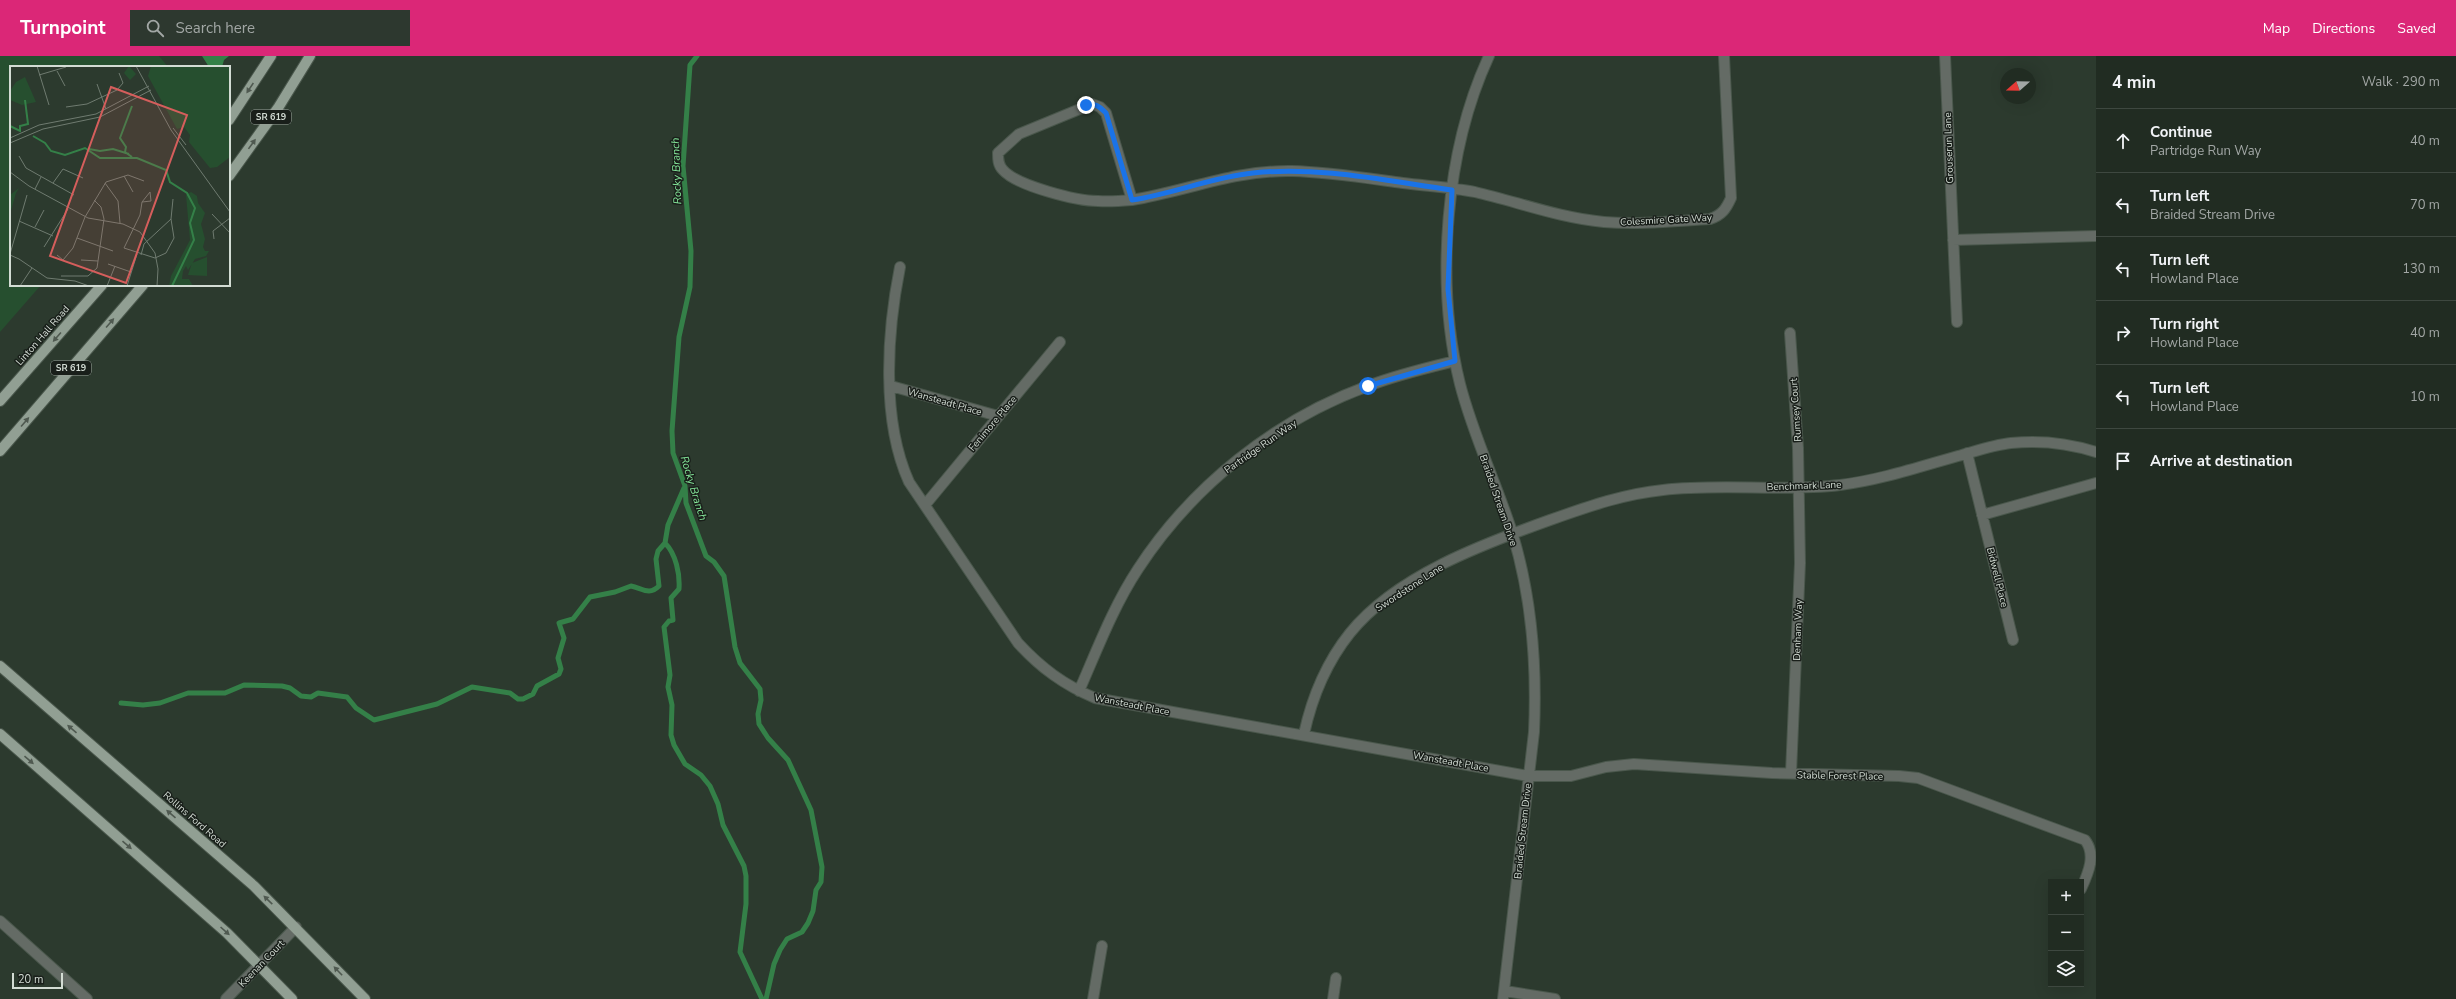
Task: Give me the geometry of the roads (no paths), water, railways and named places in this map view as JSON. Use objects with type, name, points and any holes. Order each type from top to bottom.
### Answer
[{"type":"main road","name":"SR 619","points":[[230,118],[271,56]]},
{"type":"main road","name":"SR 619","points":[[230,175],[278,108],[310,56]]},
{"type":"main road","name":"Linton Hall Road","points":[[0,401],[101,286]]},
{"type":"main road","name":"SR 619","points":[[0,451],[142,286]]},
{"type":"main road","name":"Rollins Ford Road","points":[[0,666],[248,881],[296,927],[365,999]]},
{"type":"main road","points":[[0,734],[227,933],[292,999]]},
{"type":"street","name":"Braided Stream Drive","points":[[1489,56],[1470,107],[1458,151],[1452,190],[1448,289],[1455,361],[1472,426],[1512,534],[1529,604],[1534,649],[1536,695],[1504,995]]},
{"type":"street","name":"Colesmire Gate Way","points":[[1452,190],[1474,192],[1576,218],[1604,222],[1632,223],[1710,219],[1719,216],[1726,209],[1731,198],[1724,56]]},
{"type":"street","name":"Grouserun Lane","points":[[1945,56],[1957,322]]},
{"type":"street","points":[[1132,200],[1106,113],[1100,107],[1092,104],[1019,134],[998,153],[998,162],[1007,174],[1037,188],[1066,196],[1097,201],[1132,200],[1162,195],[1215,179],[1253,173],[1291,171],[1329,173],[1452,190]]},
{"type":"street","points":[[1953,240],[2096,236]]},
{"type":"street","name":"Wansteadt Place","points":[[900,267],[892,311],[889,349],[896,442],[900,462],[909,482],[1018,643],[1036,663],[1057,679],[1078,691],[1095,698],[1304,734],[1528,776]]},
{"type":"street","name":"Rumsey Court","points":[[1790,333],[1798,487]]},
{"type":"street","name":"Fenimore Place","points":[[925,505],[1060,342]]},
{"type":"street","name":"Partridge Run Way","points":[[1078,691],[1116,607],[1137,570],[1162,534],[1185,507],[1218,475],[1286,426],[1325,404],[1368,386],[1455,361]]},
{"type":"street","name":"Wansteadt Place","points":[[891,386],[998,416]]},
{"type":"street","name":"Benchmark Lane","points":[[1512,534],[1608,500],[1661,490],[1709,486],[1798,487],[1838,485],[1875,479],[1967,453],[2010,443],[2039,442],[2067,444],[2096,452]]},
{"type":"street","name":"Bidwell Place","points":[[1967,453],[2014,640]]},
{"type":"street","points":[[1982,515],[2096,483]]},
{"type":"street","name":"Denham Way","points":[[1791,773],[1800,563],[1798,487]]},
{"type":"street","name":"Swordstone Lane","points":[[1304,734],[1320,681],[1334,656],[1367,615],[1434,569],[1475,548],[1512,534]]},
{"type":"street","name":"Stable Forest Place","points":[[1528,776],[1571,776],[1606,767],[1634,764],[1791,773],[1918,778],[2085,840],[2092,845],[2096,852],[2095,861],[2084,883]]},
{"type":"street","points":[[0,921],[87,999]]},
{"type":"street","name":"Keenan Court","points":[[226,999],[296,927]]},
{"type":"street","points":[[1094,999],[1102,946]]},
{"type":"street","points":[[1333,999],[1336,978]]},
{"type":"street","points":[[1504,995],[1555,999]]},
{"type":"waterway","name":"Rocky Branch","points":[[697,56],[690,65],[683,166],[691,251],[690,287],[679,337],[672,431],[673,453],[685,486],[686,503],[706,556],[714,562],[724,576],[735,647],[740,663],[760,689],[761,700],[758,714],[759,724],[768,738],[788,760],[811,810],[822,867],[821,882],[816,890],[813,911],[808,923],[802,932],[787,939],[780,950],[774,964],[766,999]]},
{"type":"waterway","points":[[121,703],[143,705],[160,703],[188,693],[225,693],[244,685],[282,686],[290,688],[301,696],[311,697],[318,693],[347,697],[356,708],[374,720],[437,704],[472,687],[510,693],[518,699],[523,699],[533,694],[537,686],[559,674],[561,669],[558,658],[564,638],[559,623],[573,619],[590,597],[615,592],[631,586],[649,591],[659,586],[656,559],[658,551],[665,543],[668,525],[684,488]]},
{"type":"waterway","points":[[665,543],[675,558],[679,583],[679,589],[671,598],[673,620],[669,621],[664,627],[670,675],[668,687],[672,705],[671,735],[674,745],[685,764],[701,775],[710,786],[718,804],[723,825],[744,866],[746,876],[746,904],[740,952],[762,999]]}]
